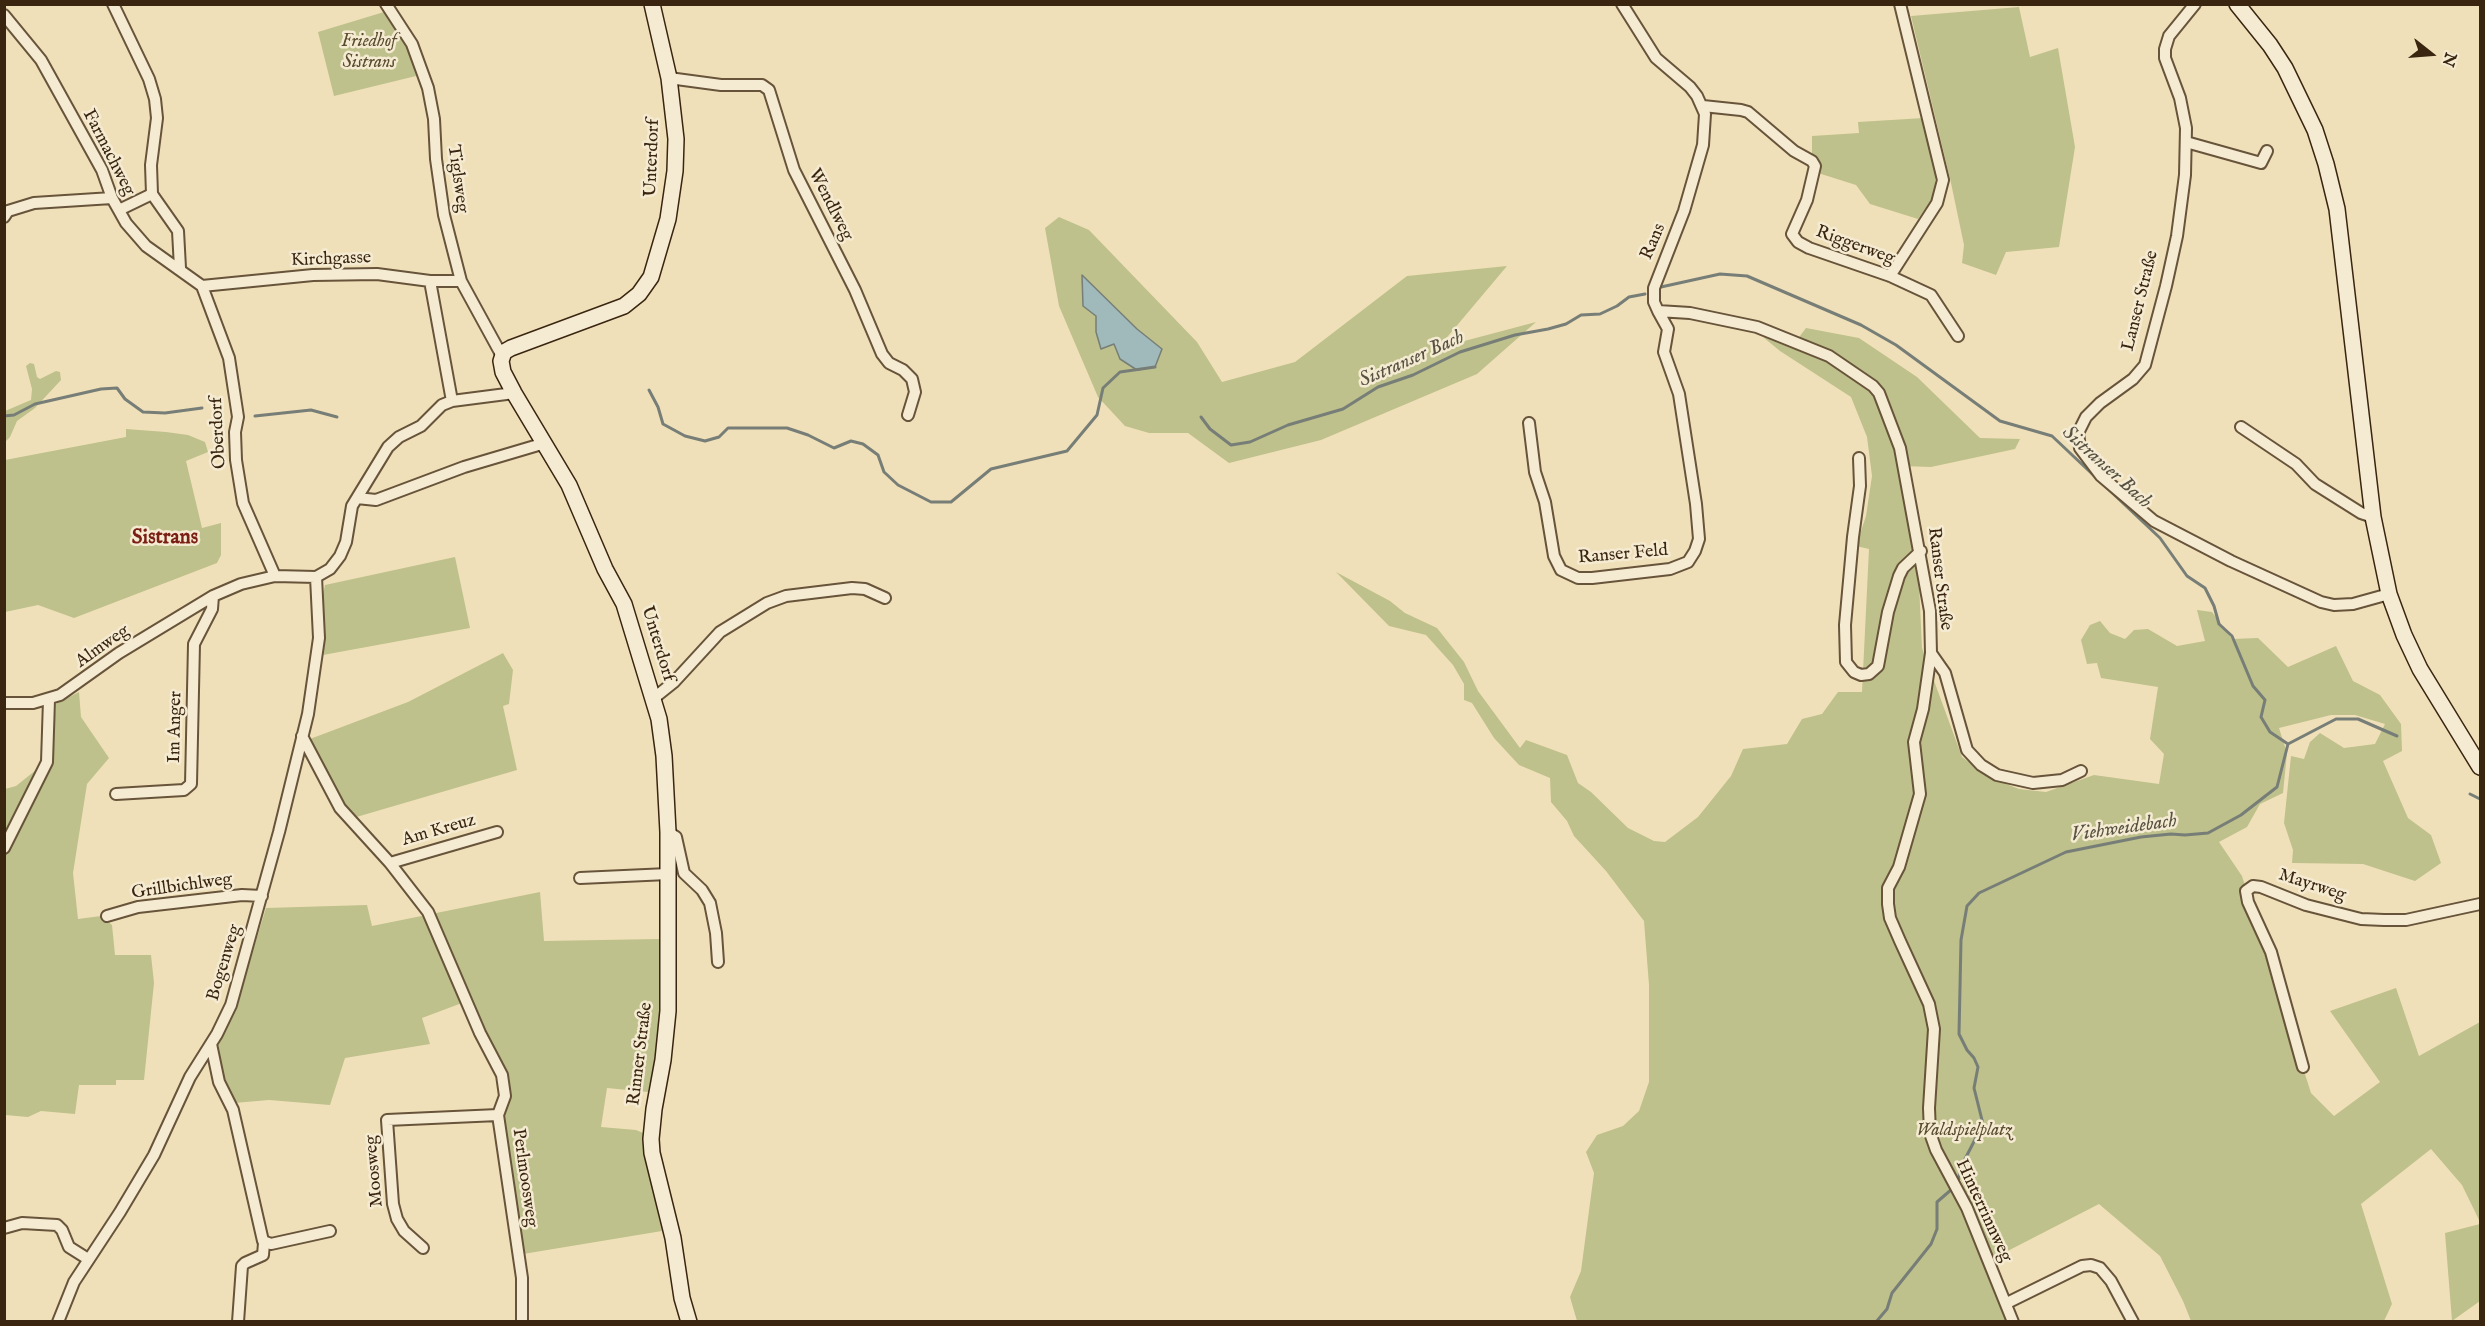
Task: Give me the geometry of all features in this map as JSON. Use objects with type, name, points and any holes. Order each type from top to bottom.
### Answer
[{"type":"main road","name":"Unterdorf","points":[[652,4],[669,78],[675,122],[675,171],[663,241],[647,283],[633,300],[619,308],[511,348],[502,356],[502,366],[514,393],[569,485],[605,569],[624,604],[654,698],[663,744],[668,873]]},
{"type":"main road","points":[[2237,4],[2270,45],[2284,68],[2314,130],[2326,164],[2337,209],[2373,517],[2390,594],[2404,635],[2420,669],[2481,767]]},
{"type":"main road","name":"Rinner Straße","points":[[668,873],[667,1026],[651,1139],[652,1153],[673,1238],[681,1298],[688,1322]]},
{"type":"street","points":[[113,4],[155,99],[157,118],[151,165],[152,194],[178,231],[180,268]]},
{"type":"street","name":"Tiglsweg","points":[[386,4],[412,44],[428,88],[434,119],[436,159],[444,215],[461,281],[502,356]]},
{"type":"street","points":[[1622,4],[1656,58],[1690,87],[1703,106]]},
{"type":"street","points":[[1890,276],[1937,203],[1943,180],[1900,4]]},
{"type":"street","name":"Lanser Straße","points":[[2195,4],[2168,38],[2164,49],[2165,58],[2184,111],[2186,175],[2175,244],[2145,365],[2133,379],[2100,403],[2082,423],[2078,439],[2082,453],[2101,477],[2154,521],[2231,561],[2321,602],[2334,605],[2353,604],[2390,594]]},
{"type":"street","name":"Farmachweg","points":[[4,15],[41,60],[102,170],[112,198],[126,223],[146,246],[165,262],[180,268],[189,278],[202,286]]},
{"type":"street","name":"Wendlweg","points":[[669,78],[721,86],[762,85],[770,90],[794,170],[855,290],[882,354],[889,363],[903,370],[912,380],[915,392],[908,415]]},
{"type":"street","name":"Riggerweg","points":[[1703,106],[1748,112],[1794,151],[1812,161],[1815,166],[1807,200],[1793,228],[1794,238],[1809,248],[1890,276],[1930,295],[1958,336]]},
{"type":"street","name":"Rans","points":[[1658,311],[1654,302],[1654,288],[1684,212],[1700,157],[1705,130],[1703,106]]},
{"type":"street","points":[[2186,142],[2260,163],[2267,151]]},
{"type":"street","points":[[119,210],[152,194]]},
{"type":"street","points":[[6,213],[34,202],[112,198]]},
{"type":"street","name":"Kirchgasse","points":[[202,286],[316,275],[377,274],[430,281],[461,281]]},
{"type":"street","points":[[430,281],[452,401]]},
{"type":"street","name":"Oberdorf","points":[[202,286],[229,358],[238,417],[234,432],[243,502],[274,576]]},
{"type":"street","name":"Ranser Straße","points":[[1658,311],[1690,313],[1739,323],[1779,335],[1829,356],[1873,386],[1879,393],[1904,460],[1930,611],[1931,653],[1923,709],[1914,742],[1920,794],[1899,867],[1888,888],[1888,896],[1890,918],[1929,1004],[1935,1029],[1929,1108],[1930,1132]]},
{"type":"street","name":"Ranser Feld","points":[[1529,423],[1535,472],[1545,502],[1554,556],[1561,570],[1571,576],[1584,578],[1670,569],[1688,562],[1699,539],[1696,504],[1679,394],[1664,352],[1668,329],[1658,311]]},
{"type":"street","points":[[213,596],[241,584],[274,576],[316,577],[330,569],[340,556],[346,542],[352,506],[375,466],[393,441],[421,426],[442,405],[452,401],[514,393]]},
{"type":"street","points":[[2241,427],[2296,465],[2315,484],[2361,513],[2373,517]]},
{"type":"street","points":[[357,498],[376,500],[464,467],[545,443]]},
{"type":"street","points":[[1859,458],[1860,486],[1845,625],[1846,662],[1854,672],[1861,675],[1869,674],[1878,666],[1888,612],[1899,576],[1921,551]]},
{"type":"street","name":"Bogenweg","points":[[58,1322],[69,1291],[158,1148],[190,1077],[212,1044],[231,1005],[310,704],[319,638],[316,577]]},
{"type":"street","points":[[654,698],[674,682],[720,632],[767,603],[786,596],[844,588],[865,589],[885,597]]},
{"type":"street","name":"Almweg","points":[[4,703],[33,703],[49,700],[81,682],[119,654],[213,596]]},
{"type":"street","name":"Im Anger","points":[[116,794],[184,790],[191,784],[194,644],[212,609],[213,596]]},
{"type":"street","points":[[1931,653],[1945,673],[1967,750],[1981,765],[1996,775],[2033,783],[2062,780],[2081,771]]},
{"type":"street","points":[[4,848],[47,762],[49,700]]},
{"type":"street","name":"Am Kreuz","points":[[302,736],[340,808],[390,863],[428,912]]},
{"type":"street","name":"Am Kreuz","points":[[390,863],[497,832]]},
{"type":"street","points":[[668,832],[676,837],[684,873],[702,890],[710,903],[716,933],[718,962]]},
{"type":"street","points":[[580,878],[668,873]]},
{"type":"street","name":"Mayrweg","points":[[2303,1067],[2271,952],[2248,902],[2246,891],[2253,886],[2261,887],[2306,905],[2361,919],[2406,920],[2481,904]]},
{"type":"street","name":"Grillbichlweg","points":[[107,916],[138,907],[242,895],[261,896]]},
{"type":"street","name":"Perlmoosweg","points":[[428,912],[480,1033],[502,1075],[506,1096],[498,1115],[522,1278],[522,1322]]},
{"type":"street","points":[[212,1044],[219,1082],[233,1110],[264,1243],[263,1255],[242,1266],[238,1322]]},
{"type":"street","name":"Moosweg","points":[[423,1248],[404,1231],[397,1219],[393,1204],[387,1120],[498,1115]]},
{"type":"street","name":"Hinterrinnweg","points":[[1930,1132],[1936,1150],[1967,1208],[2013,1322]]},
{"type":"street","points":[[4,1228],[22,1223],[57,1225],[62,1230],[69,1247],[88,1259]]},
{"type":"street","points":[[264,1243],[271,1244],[330,1232]]},
{"type":"street","points":[[2007,1303],[2082,1266],[2091,1265],[2100,1268],[2105,1273],[2133,1322]]},
{"type":"green space","points":[[2019,7],[2030,57],[2058,48],[2075,147],[2059,247],[2006,252],[1996,275],[1962,263],[1964,245],[1911,16]]},
{"type":"green space","name":"Friedhof Sistrans","points":[[384,12],[410,52],[416,76],[334,96],[318,32]]},
{"type":"green space","points":[[1924,118],[1936,176],[1934,196],[1918,219],[1870,204],[1856,185],[1818,173],[1812,154],[1812,136],[1859,133],[1858,122]]},
{"type":"green space","points":[[1059,217],[1089,230],[1197,342],[1222,382],[1295,362],[1407,276],[1507,266],[1438,348],[1536,322],[1477,374],[1321,440],[1229,463],[1188,433],[1149,433],[1125,426],[1098,397],[1059,306],[1045,228]],"holes":[[[1096,316],[1137,329],[1162,349],[1114,343],[1096,332]]]},
{"type":"green space","name":"Waldspielplatz","points":[[1806,328],[1859,338],[1917,377],[1980,438],[2020,439],[2015,449],[1931,467],[1901,466],[1917,542],[1922,648],[1962,757],[1991,778],[2019,789],[2046,792],[2094,775],[2159,784],[2164,754],[2150,739],[2158,687],[2101,678],[2097,663],[2087,664],[2081,640],[2090,625],[2100,621],[2110,633],[2125,639],[2134,630],[2148,629],[2177,646],[2205,641],[2197,610],[2212,612],[2232,639],[2258,638],[2288,667],[2336,646],[2353,681],[2380,695],[2401,724],[2402,751],[2383,761],[2408,818],[2431,835],[2441,863],[2415,881],[2363,864],[2292,863],[2293,850],[2284,823],[2291,756],[2304,759],[2310,742],[2320,733],[2344,748],[2375,744],[2385,724],[2355,715],[2331,715],[2279,728],[2287,753],[2283,793],[2260,804],[2247,827],[2219,842],[2242,876],[2311,1093],[2334,1116],[2380,1082],[2330,1011],[2396,988],[2419,1056],[2480,1022],[2480,1222],[2462,1185],[2431,1149],[2361,1204],[2392,1304],[2384,1321],[2191,1321],[2160,1256],[2099,1204],[1994,1258],[1961,1180],[1956,1180],[2013,1321],[1577,1321],[1570,1297],[1581,1271],[1594,1173],[1586,1152],[1597,1135],[1623,1126],[1639,1111],[1649,1082],[1649,985],[1644,921],[1606,871],[1574,836],[1567,821],[1551,802],[1550,778],[1519,765],[1494,738],[1472,703],[1464,700],[1464,684],[1453,665],[1426,635],[1389,626],[1336,572],[1390,601],[1405,613],[1437,628],[1464,662],[1478,691],[1520,748],[1526,740],[1567,755],[1578,783],[1591,792],[1628,828],[1654,841],[1665,842],[1698,817],[1731,776],[1743,749],[1787,744],[1802,719],[1822,714],[1838,692],[1862,692],[1869,549],[1856,546],[1866,516],[1872,476],[1867,437],[1851,397],[1780,351],[1763,337],[1791,348]]},
{"type":"green space","points":[[30,363],[34,364],[37,377],[40,379],[56,371],[60,372],[61,380],[35,408],[17,421],[10,437],[5,442],[5,411],[31,400],[32,389],[26,366]]},
{"type":"green space","points":[[126,429],[188,435],[205,442],[208,452],[186,461],[202,528],[221,523],[221,555],[217,563],[74,618],[38,605],[5,612],[5,460],[126,437]]},
{"type":"green space","points":[[455,557],[470,628],[323,655],[322,600],[325,585]]},
{"type":"green space","points":[[503,653],[513,670],[509,704],[503,706],[517,770],[353,818],[335,797],[310,739],[408,702]]},
{"type":"green space","points":[[79,692],[81,717],[109,758],[87,784],[73,873],[78,919],[101,916],[112,925],[115,955],[151,955],[154,983],[144,1080],[116,1080],[116,1085],[79,1085],[75,1114],[41,1111],[28,1117],[5,1115],[5,789],[16,786],[51,758],[56,704]]},
{"type":"green space","points":[[540,892],[544,941],[659,939],[660,1032],[648,1092],[607,1088],[601,1127],[636,1130],[643,1133],[645,1158],[662,1231],[523,1254],[503,1121],[509,1100],[506,1073],[485,1035],[470,1000],[422,1018],[430,1044],[345,1058],[330,1105],[269,1100],[234,1103],[222,1083],[217,1044],[235,1009],[266,908],[367,905],[372,926]]},
{"type":"green space","points":[[2480,1224],[2480,1301],[2452,1321],[2445,1233]]},
{"type":"water","points":[[1082,275],[1137,329],[1162,349],[1155,367],[1137,370],[1120,359],[1114,344],[1101,349],[1096,332],[1096,316],[1083,306]]},
{"type":"waterway","name":"Sistranser Bach","points":[[1661,287],[1720,274],[1747,276],[1861,325],[1896,345],[2000,421],[2052,436],[2160,538],[2187,576],[2205,588],[2214,606],[2219,624],[2232,636],[2253,686],[2265,700],[2261,717],[2270,732],[2288,744],[2336,719],[2358,719],[2397,736]]},
{"type":"waterway","name":"Sistranser Bach","points":[[1201,417],[1210,429],[1231,445],[1250,442],[1288,425],[1343,409],[1378,387],[1413,375],[1460,352],[1515,335],[1566,324],[1581,315],[1600,314],[1629,297],[1645,294]]},
{"type":"waterway","name":"Sistranser Bach","points":[[649,390],[658,407],[663,424],[685,436],[705,441],[719,437],[728,428],[787,428],[834,448],[851,441],[863,444],[878,455],[884,472],[898,485],[931,502],[951,502],[991,469],[1067,451],[1097,415],[1103,388],[1120,372],[1155,367]]},
{"type":"waterway","name":"Sistranser Bach","points":[[4,416],[14,415],[35,404],[101,389],[117,388],[125,399],[143,412],[165,413],[202,408]]},
{"type":"waterway","name":"Sistranser Bach","points":[[255,416],[311,410],[337,417]]},
{"type":"waterway","name":"Viehweidebach","points":[[1958,1180],[1964,1161],[1983,1124],[1974,1088],[1978,1067],[1959,1034],[1961,940],[1967,906],[1979,893],[2066,852],[2141,837],[2208,833],[2241,815],[2277,787],[2288,744]]},
{"type":"waterway","name":"Sistranser Bach","points":[[2470,794],[2480,799]]},
{"type":"waterway","name":"Viehweidebach","points":[[1876,1322],[1887,1309],[1892,1293],[1931,1244],[1937,1229],[1937,1202],[1952,1189]]},
{"type":"district","name":"Sistrans","points":[[165,539]]}]
